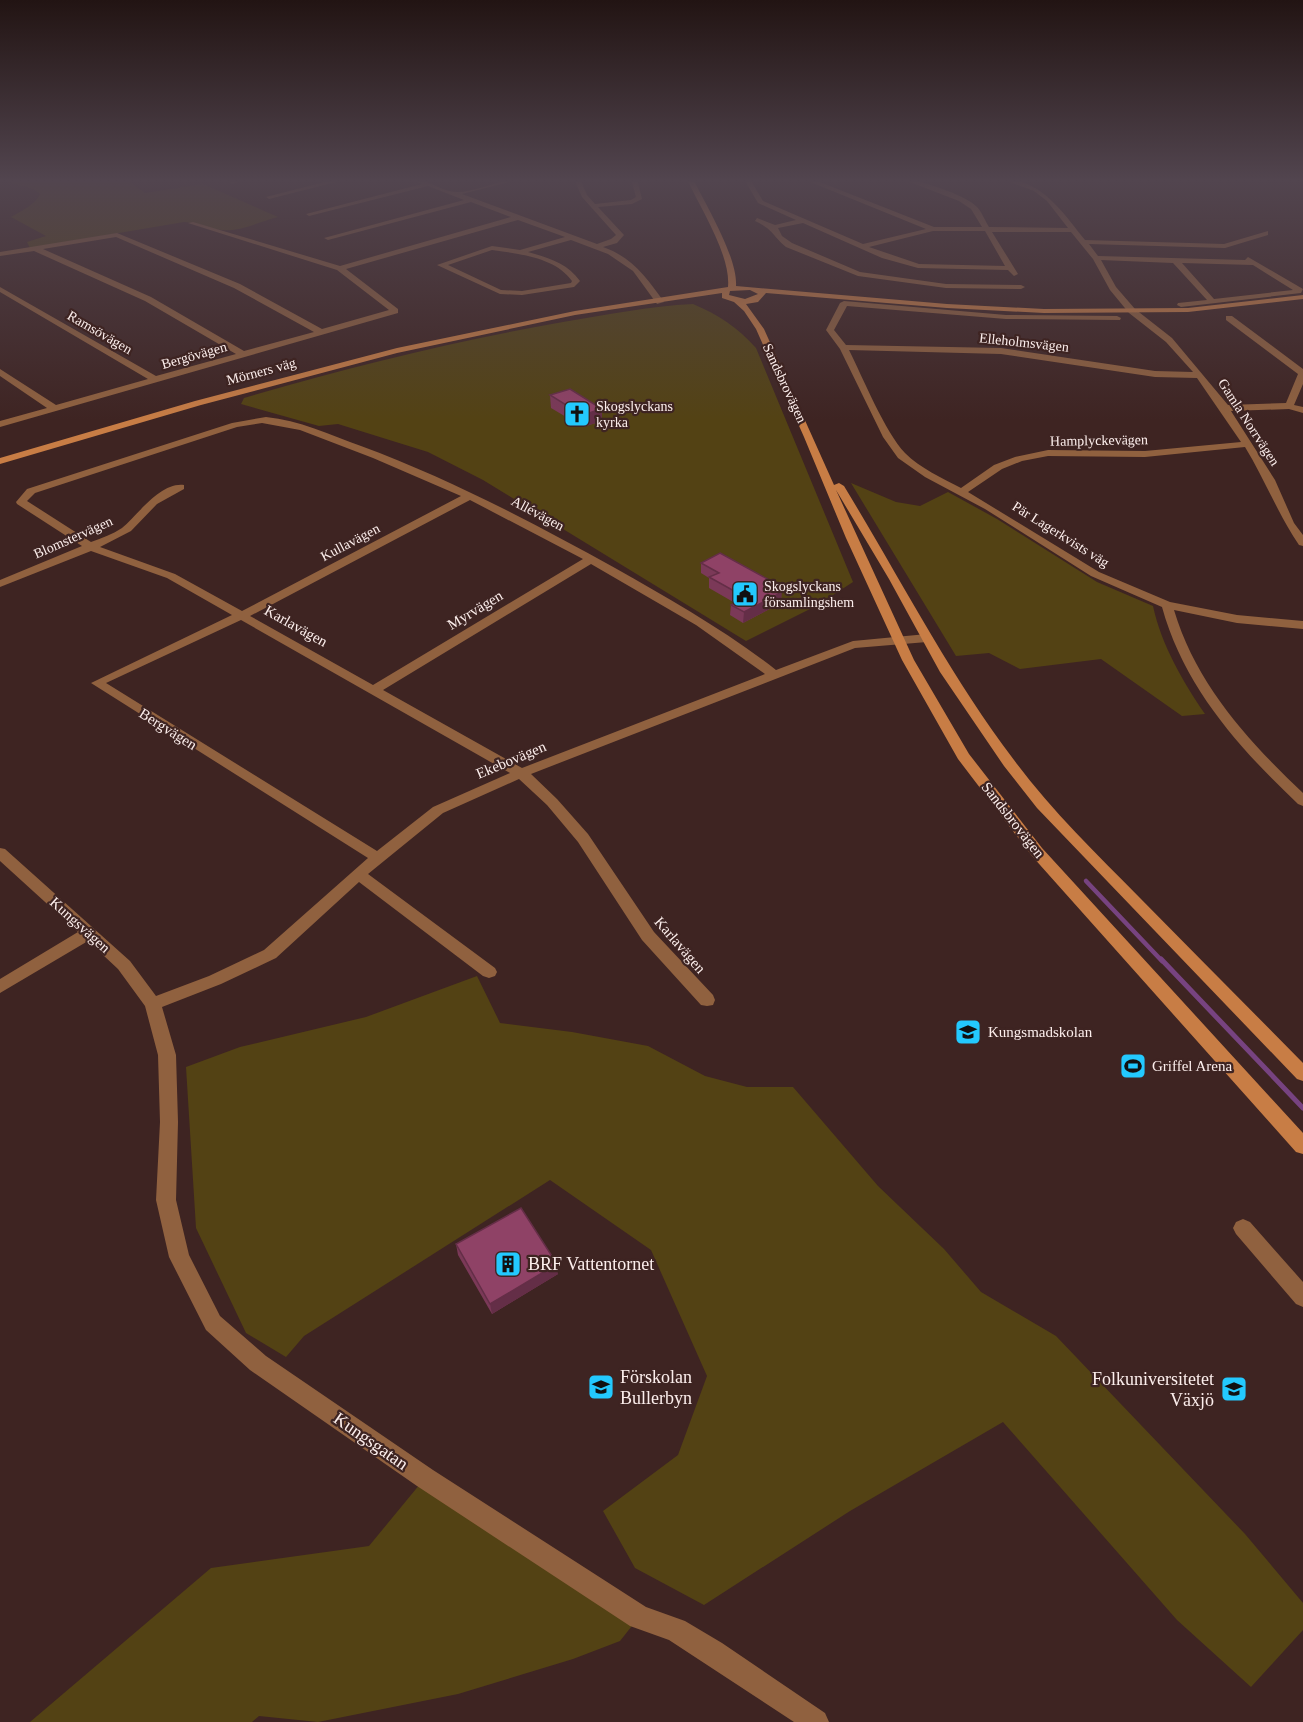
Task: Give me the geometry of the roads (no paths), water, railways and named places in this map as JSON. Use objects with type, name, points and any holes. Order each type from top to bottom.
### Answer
[{"type":"main road","points":[[727,259],[734,281],[729,290]]},
{"type":"main road","points":[[729,263],[757,294],[834,295],[1046,315],[1188,310],[1302,294]]},
{"type":"main road","name":"Mörners väg","points":[[0,461],[341,363],[532,321],[658,300],[729,290],[757,294]]},
{"type":"main road","name":"Sandsbrovägen","points":[[729,290],[725,296],[747,309],[760,329],[851,538],[908,660],[941,720],[1005,812],[1099,922],[1303,1146]]},
{"type":"main road","name":"Mörners väg","points":[[658,300],[736,301],[757,294]]},
{"type":"main road","name":"Sandsbrovägen","points":[[757,294],[760,329]]},
{"type":"main road","name":"Sandsbrovägen","points":[[809,438],[946,672],[1009,763],[1042,805],[1303,1074]]},
{"type":"street","points":[[58,259],[148,299],[244,355]]},
{"type":"street","points":[[174,259],[237,286],[322,333]]},
{"type":"street","points":[[311,259],[340,268],[370,259]]},
{"type":"street","points":[[458,259],[441,265],[500,292],[511,293],[574,285],[576,281],[569,272],[545,259]]},
{"type":"street","points":[[621,259],[640,273],[658,300]]},
{"type":"street","points":[[823,259],[858,274],[946,286],[1021,287]]},
{"type":"street","points":[[900,259],[918,266],[1011,268]]},
{"type":"street","points":[[1006,259],[1026,295]]},
{"type":"street","name":"Gamla Norrvägen","points":[[1097,259],[1113,288],[1132,311],[1169,340],[1225,408],[1270,480],[1289,523],[1303,543]]},
{"type":"street","points":[[1132,259],[1255,263]]},
{"type":"street","points":[[1249,259],[1302,294]]},
{"type":"street","points":[[1176,261],[1213,302]]},
{"type":"street","name":"Bergövägen","points":[[0,424],[395,311],[340,268]]},
{"type":"street","name":"Ramsövägen","points":[[0,289],[156,380]]},
{"type":"street","points":[[1180,305],[1302,294]]},
{"type":"street","name":"Pär Lagerkvists väg","points":[[1046,315],[1006,317],[844,303],[831,330],[844,348],[888,437],[902,456],[929,476],[989,507],[1095,574],[1167,605],[1237,619],[1303,625]]},
{"type":"street","points":[[1046,315],[1117,318]]},
{"type":"street","points":[[1229,318],[1303,373],[1290,406]]},
{"type":"street","name":"Elleholmsvägen","points":[[844,348],[1001,351],[1072,360],[1155,375],[1200,375]]},
{"type":"street","points":[[0,372],[54,408]]},
{"type":"street","points":[[1225,408],[1290,406],[1303,410]]},
{"type":"street","name":"Allévägen","points":[[267,420],[281,422],[375,454],[471,495],[591,559],[716,630],[774,675]]},
{"type":"street","name":"Karlavägen","points":[[267,420],[235,426],[32,491],[21,502],[91,547],[171,576],[243,615],[521,773],[552,802],[583,838],[648,936],[707,1000]]},
{"type":"street","name":"Hamplyckevägen","points":[[961,492],[998,467],[1019,459],[1048,453],[1145,454],[1246,444]]},
{"type":"street","name":"Blomstervägen","points":[[0,584],[91,547],[127,529],[153,502],[180,487]]},
{"type":"street","name":"Kullavägen","points":[[243,615],[471,495]]},
{"type":"street","name":"Myrvägen","points":[[375,689],[591,559]]},
{"type":"street","points":[[1167,605],[1195,677],[1230,725],[1303,801]]},
{"type":"street","name":"Bergvägen","points":[[243,615],[97,683],[378,858]]},
{"type":"street","name":"Ekebovägen","points":[[153,1004],[215,980],[270,954],[358,874],[438,810],[521,773],[853,645],[927,638]]},
{"type":"street","name":"Kungsvägen","points":[[0,853],[124,965],[153,1004]]},
{"type":"street","points":[[358,874],[489,972]]},
{"type":"street","points":[[0,987],[89,933]]},
{"type":"street","name":"Kungsgatan","points":[[153,1004],[167,1055],[169,1122],[166,1200],[179,1257],[213,1323],[258,1363],[425,1478],[639,1617],[676,1630],[713,1652],[816,1722]]},
{"type":"street","points":[[1243,1228],[1303,1297]]},
{"type":"waterway","points":[[1086,881],[1162,961]]},
{"type":"waterway","points":[[1161,959],[1303,1108]]},
{"type":"place","name":"Skogslyckans kyrka","points":[[577,414]]},
{"type":"place","name":"Skogslyckans församlingshem","points":[[745,594]]},
{"type":"place","name":"Kungsmadskolan","points":[[968,1032]]},
{"type":"place","name":"Griffel Arena","points":[[1133,1066]]},
{"type":"place","name":"BRF Vattentornet","points":[[508,1264]]},
{"type":"place","name":"Förskolan Bullerbyn","points":[[601,1387]]},
{"type":"place","name":"Folkuniversitetet Växjö","points":[[1234,1389]]}]
